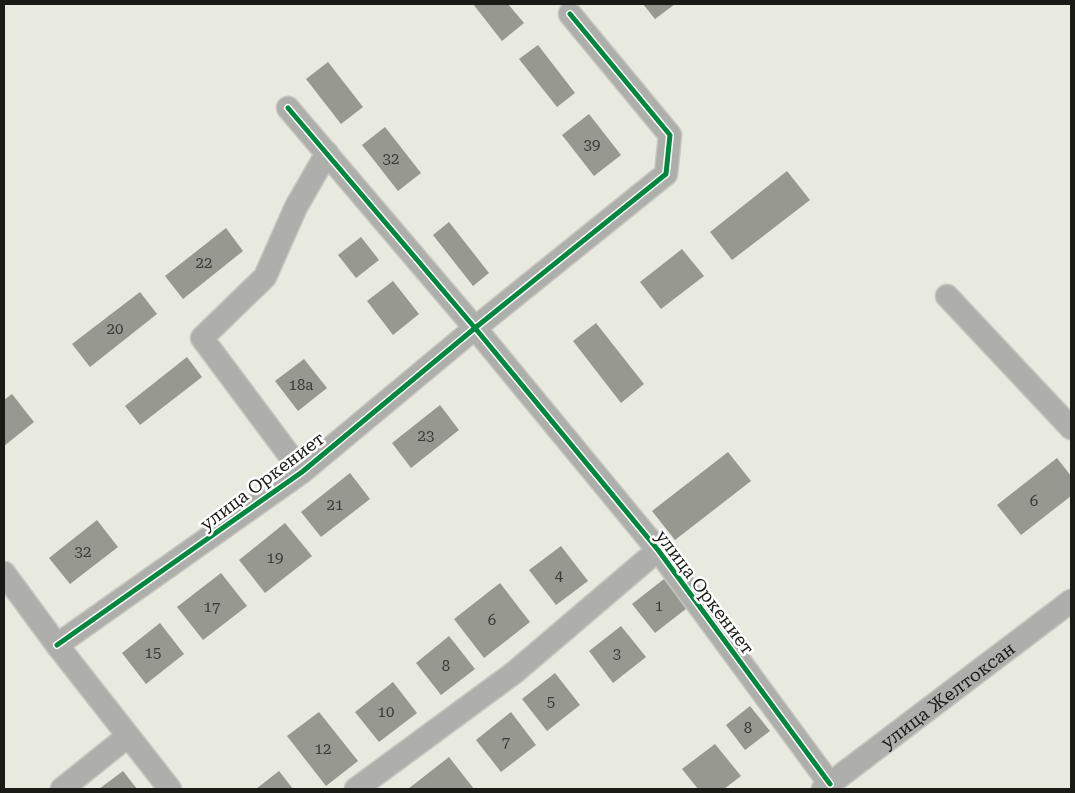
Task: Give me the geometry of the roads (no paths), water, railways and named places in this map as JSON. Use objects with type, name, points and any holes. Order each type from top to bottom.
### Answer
[{"type":"street","name":"улица Оркениет","points":[[58,645],[302,472],[475,328],[666,174],[670,135],[570,14]]},
{"type":"street","name":"улица Оркениет","points":[[288,108],[475,328],[658,550],[827,786]]},
{"type":"street","points":[[302,472],[202,338],[265,277],[296,206],[327,153]]},
{"type":"street","points":[[947,296],[1071,428]]},
{"type":"street","name":"улица Оркениет","points":[[356,789],[516,672],[658,550]]},
{"type":"street","points":[[4,573],[170,789]]},
{"type":"street","name":"улица Желтоксан","points":[[827,786],[1071,601]]},
{"type":"street","points":[[62,789],[128,736]]}]
